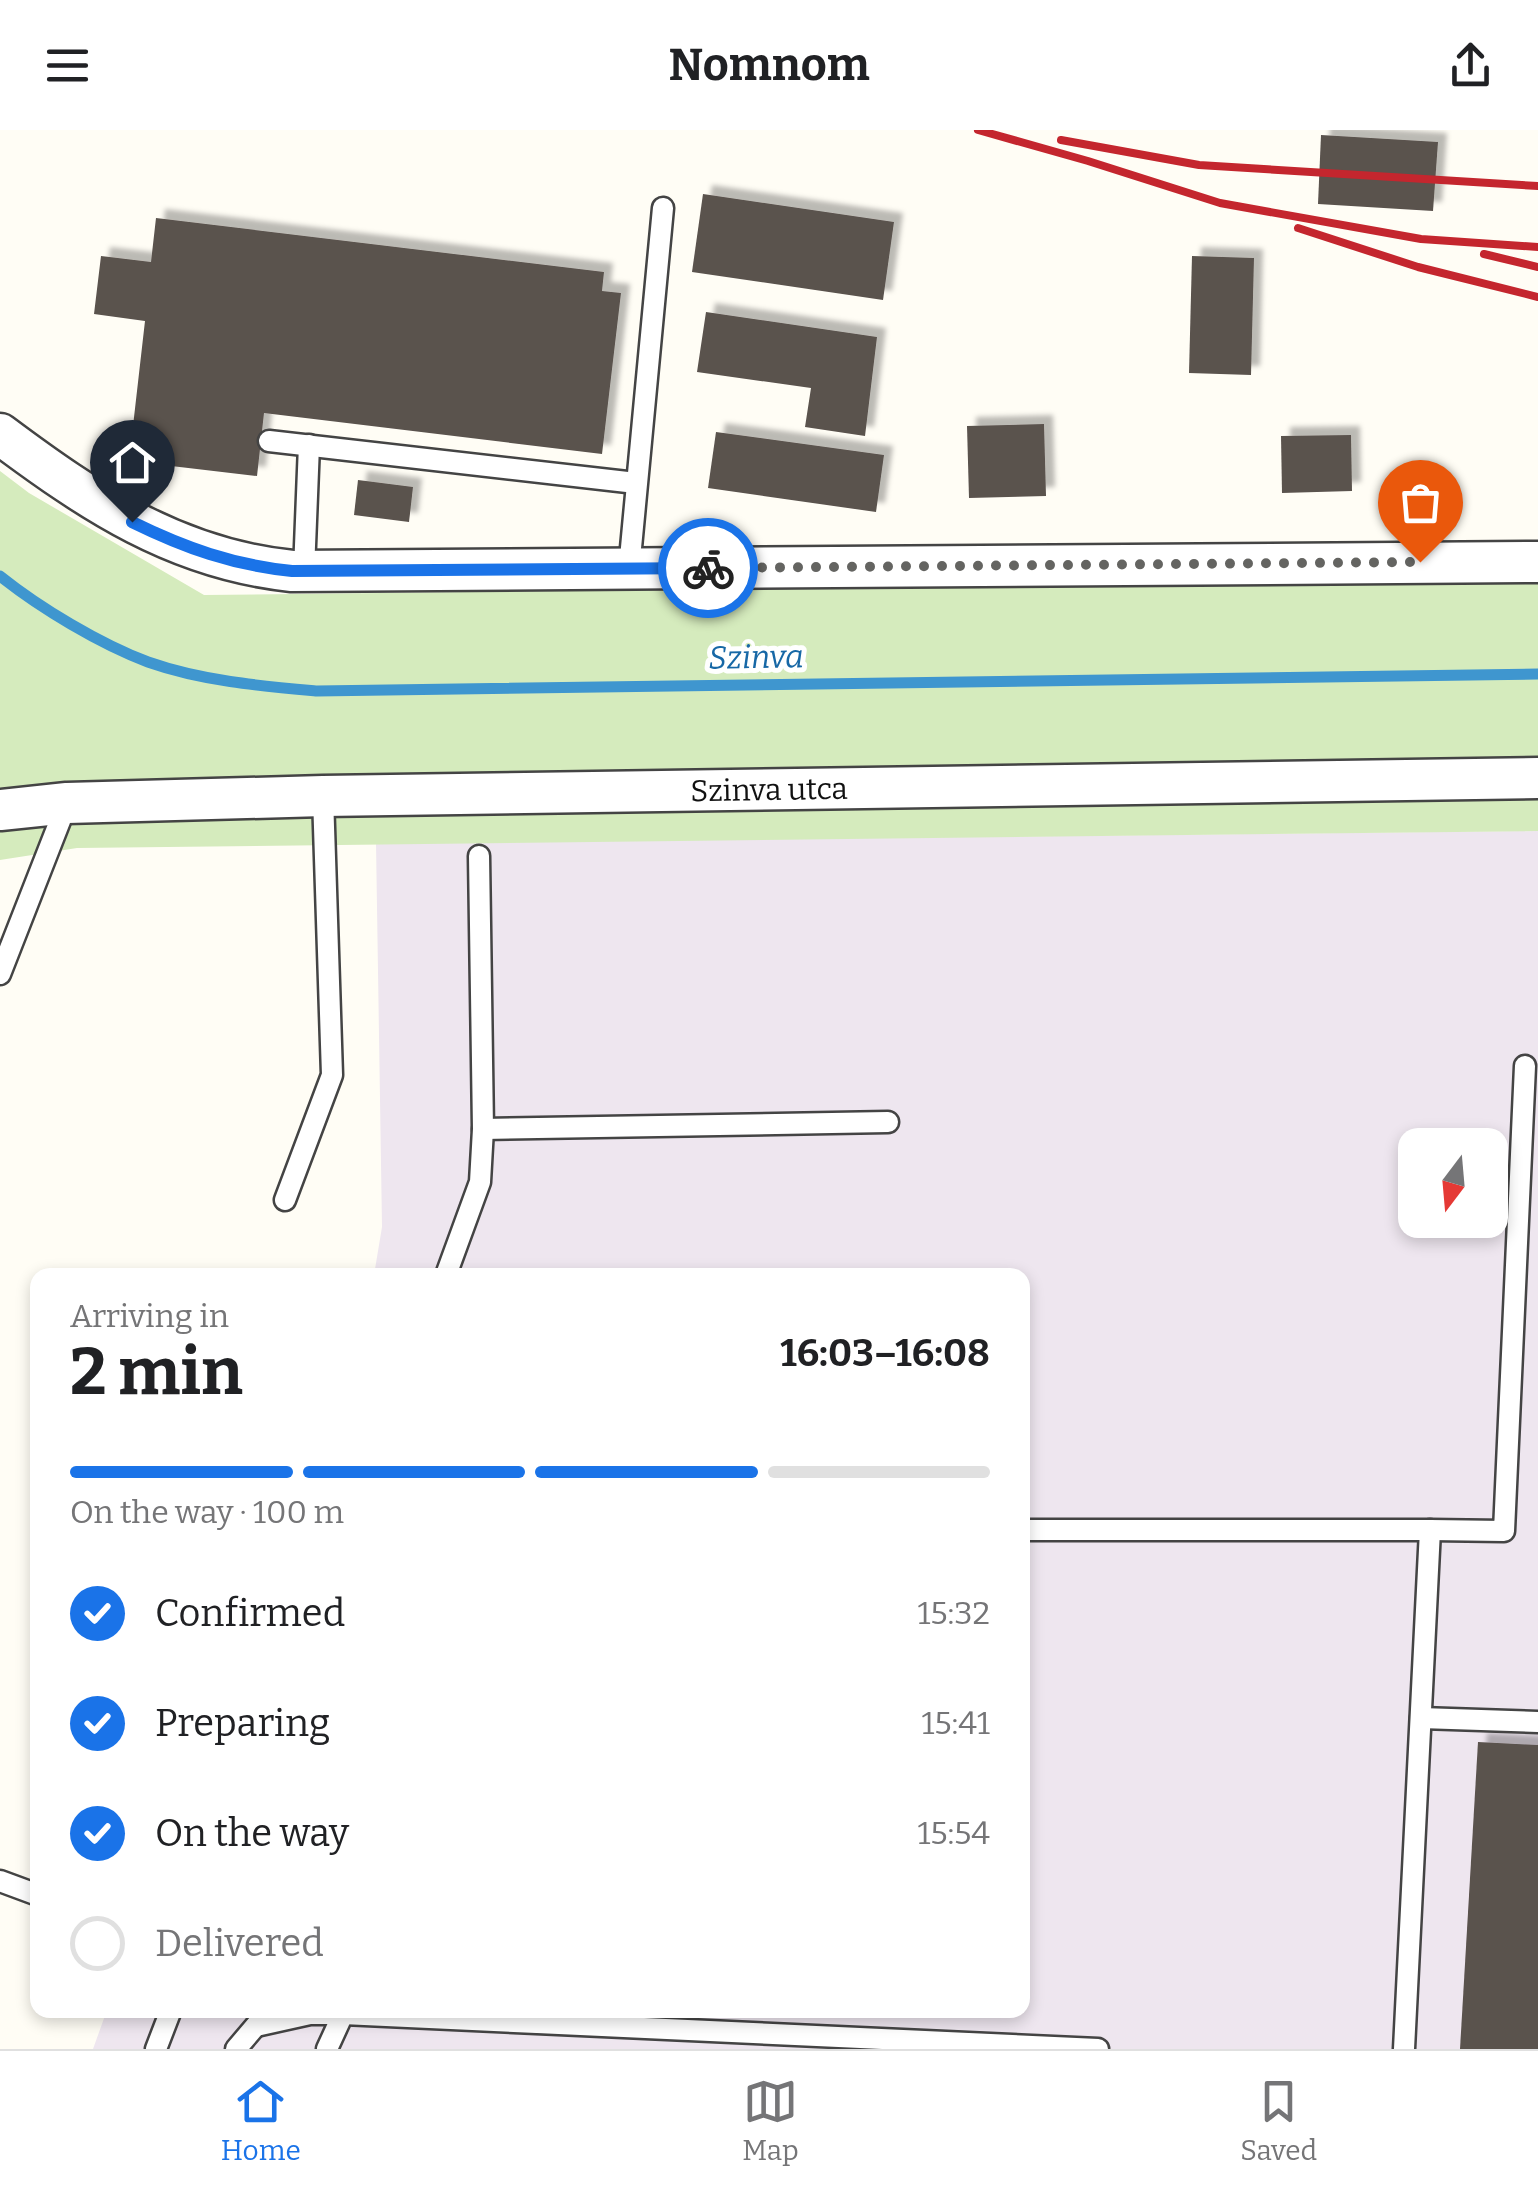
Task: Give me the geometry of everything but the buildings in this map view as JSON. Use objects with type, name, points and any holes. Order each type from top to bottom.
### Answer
[{"type":"street","points":[[0,434],[72,488],[168,540],[250,567],[298,571],[1538,562]]},
{"type":"street","name":"Szinva utca","points":[[3,808],[323,796],[1538,778]]},
{"type":"lane","points":[[630,568],[663,208]]},
{"type":"lane","points":[[269,441],[636,483]]},
{"type":"lane","points":[[298,571],[309,446]]},
{"type":"lane","points":[[285,1200],[332,1075],[323,796]]},
{"type":"lane","points":[[0,974],[8,932],[67,803]]},
{"type":"lane","points":[[449,1268],[480,1182],[480,856]]},
{"type":"lane","points":[[1030,1530],[1504,1531],[1525,1066]]},
{"type":"lane","points":[[483,1129],[888,1122]]},
{"type":"lane","points":[[1404,2049],[1430,1530]]},
{"type":"lane","points":[[1421,1718],[1538,1722]]},
{"type":"lane","points":[[0,1881],[30,1892]]},
{"type":"lane","points":[[156,2049],[168,2018]]},
{"type":"lane","points":[[236,2049],[262,2018]]},
{"type":"lane","points":[[326,2049],[341,2018]]},
{"type":"lane","points":[[429,2018],[1098,2049]]},
{"type":"shaded area","points":[[1538,831],[1538,2049],[93,2049],[104,2018],[1030,2018],[1030,1268],[375,1268],[382,1227],[376,843]]},
{"type":"green space","points":[[0,471],[29,493],[204,595],[1538,580],[1538,831],[77,848],[0,860]]},
{"type":"waterway","name":"Szinva","points":[[0,576],[71,624],[148,662],[210,678],[317,691],[1538,674]]},
{"type":"railway","points":[[978,130],[1220,203],[1421,239],[1538,247]]},
{"type":"railway","points":[[1061,140],[1199,165],[1538,186]]},
{"type":"railway","points":[[1298,228],[1418,267],[1538,297]]},
{"type":"railway","points":[[1484,254],[1538,267]]},
{"type":"way so far","points":[[708,568],[1420,562]]},
{"type":"route","points":[[132,522],[210,556],[250,567],[304,572],[708,568]]}]
